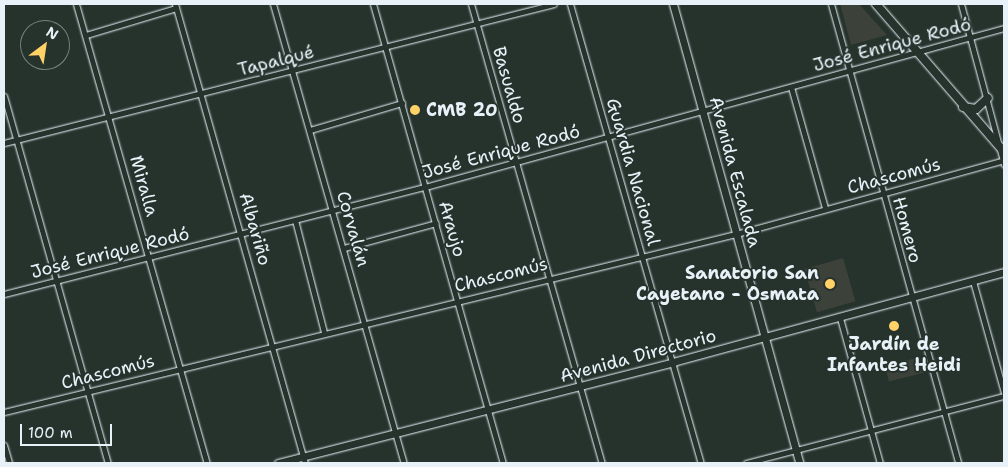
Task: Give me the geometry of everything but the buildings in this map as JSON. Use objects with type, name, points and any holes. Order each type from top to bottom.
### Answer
[{"type":"main road","name":"Avenida Escalada","points":[[673,4],[766,337],[799,463]]},
{"type":"main road","points":[[876,4],[1003,157]]},
{"type":"main road","points":[[963,107],[976,109],[988,98]]},
{"type":"main road","name":"Avenida Directorio","points":[[278,463],[304,460],[395,434],[840,318],[1004,272]]},
{"type":"street","name":"Miralla","points":[[76,4],[110,116],[207,463]]},
{"type":"street","name":"Corvalán","points":[[273,4],[404,463]]},
{"type":"street","name":"Araujo","points":[[373,4],[503,463]]},
{"type":"street","name":"Basualdo","points":[[471,4],[551,278],[602,463]]},
{"type":"street","name":"Tapalqué","points":[[4,143],[554,4]]},
{"type":"street","name":"Guardia Nacional","points":[[570,4],[701,463]]},
{"type":"street","name":"Homero","points":[[831,4],[958,463]]},
{"type":"street","points":[[962,4],[1003,157]]},
{"type":"street","points":[[86,35],[176,6]]},
{"type":"street","name":"Albariño","points":[[176,6],[242,234],[304,460]]},
{"type":"street","name":"José Enrique Rodó","points":[[4,294],[425,187],[703,112],[849,70],[918,54],[1004,28]]},
{"type":"street","points":[[792,87],[825,208]]},
{"type":"street","points":[[4,96],[108,463]]},
{"type":"street","points":[[310,130],[402,103]]},
{"type":"street","name":"Chascomús","points":[[4,412],[365,322],[736,234],[825,208],[883,194],[1003,157]]},
{"type":"street","points":[[295,220],[324,332]]},
{"type":"street","points":[[344,248],[436,223]]},
{"type":"street","points":[[746,463],[1004,395],[973,281]]},
{"type":"street","points":[[840,318],[880,463]]},
{"type":"street","points":[[4,445],[9,463]]},
{"type":"shaded area","points":[[840,4],[859,4],[887,35],[851,45]]},
{"type":"shaded area","name":"Sanatorio San Cayetano - Osmata","points":[[843,258],[855,301],[817,312],[805,269]]},
{"type":"shaded area","points":[[921,357],[925,373],[889,381],[885,366]]},
{"type":"place","name":"CMB 20","points":[[415,110]]},
{"type":"place","name":"Sanatorio San Cayetano - Osmata","points":[[830,284]]},
{"type":"place","name":"Jardín de Infantes Heidi","points":[[894,326]]}]
